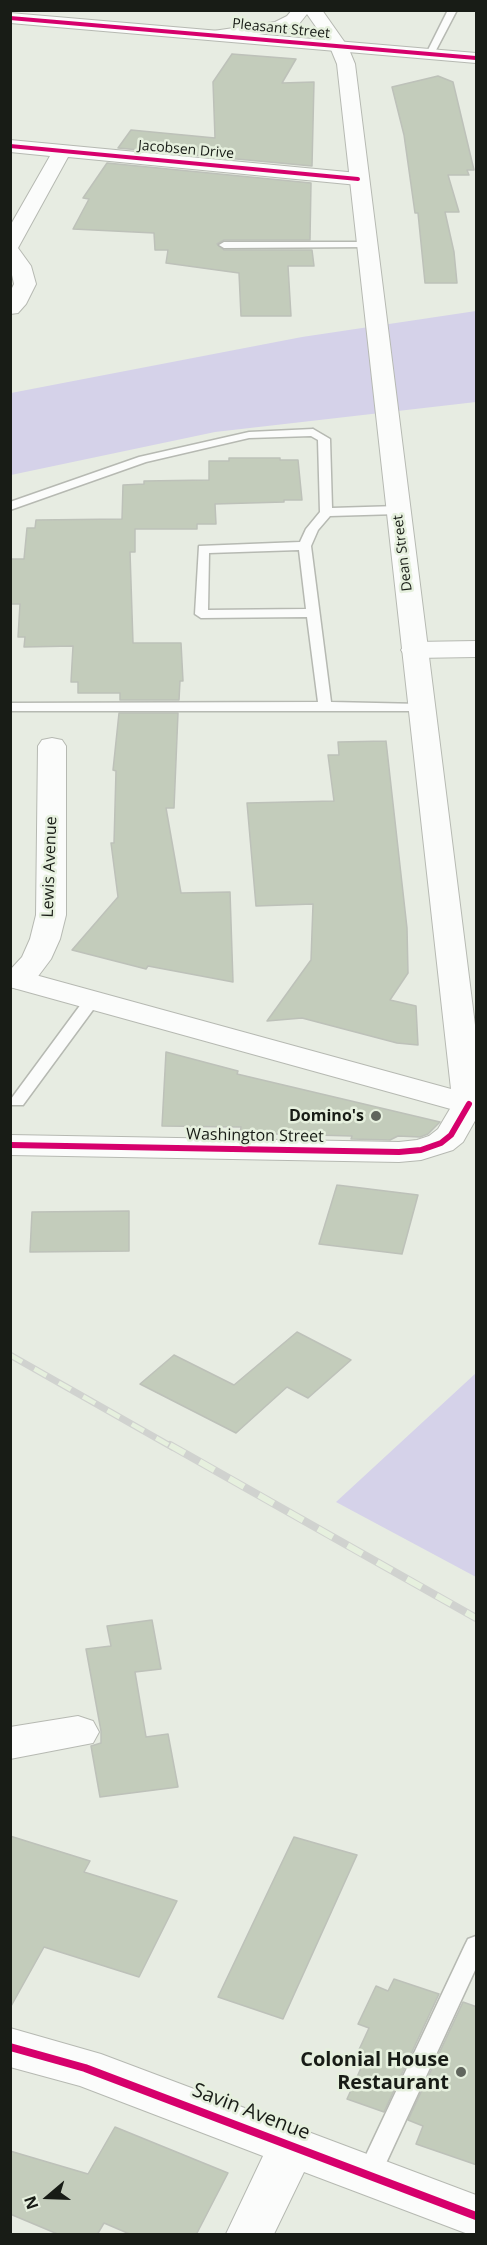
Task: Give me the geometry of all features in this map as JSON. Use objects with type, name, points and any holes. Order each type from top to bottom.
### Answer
[{"type":"main road","points":[[220,35],[279,27],[293,20],[301,10]]},
{"type":"main road","name":"Dean Street","points":[[313,10],[339,47],[346,64],[421,708],[473,1105]]},
{"type":"main road","name":"Pleasant Street","points":[[10,18],[477,58]]},
{"type":"main road","name":"Jacobsen Drive","points":[[10,147],[358,178]]},
{"type":"main road","points":[[10,245],[62,150]]},
{"type":"main road","points":[[10,252],[21,266],[25,284],[18,299],[10,308]]},
{"type":"main road","points":[[414,650],[477,649]]},
{"type":"main road","name":"Lewis Avenue","points":[[15,979],[36,959],[45,939],[51,915],[52,746]]},
{"type":"main road","points":[[15,979],[473,1105]]},
{"type":"main road","name":"Washington Street","points":[[10,1145],[399,1152],[421,1150],[441,1143],[453,1132],[473,1105]]},
{"type":"main road","points":[[10,1743],[78,1732]]},
{"type":"main road","name":"Savin Avenue","points":[[10,2047],[85,2068],[477,2216]]},
{"type":"main road","points":[[250,2235],[292,2146]]},
{"type":"lane","points":[[430,54],[453,10]]},
{"type":"lane","points":[[224,245],[366,244]]},
{"type":"lane","points":[[10,506],[143,459],[249,435],[313,432],[324,439],[326,513],[312,529],[305,546],[326,706]]},
{"type":"lane","points":[[326,513],[398,510]]},
{"type":"lane","points":[[305,546],[203,549],[201,614],[313,613]]},
{"type":"lane","points":[[10,707],[421,708]]},
{"type":"lane","points":[[17,1102],[93,999]]},
{"type":"lane","points":[[369,2174],[477,1945]]},
{"type":"shaded area","points":[[476,311],[476,402],[215,432],[11,475],[11,393],[302,337]]},
{"type":"shaded area","points":[[476,1373],[476,1577],[336,1502]]},
{"type":"building","points":[[232,54],[296,59],[282,83],[314,82],[312,166],[118,148],[131,130],[215,138],[213,82]]},
{"type":"building","points":[[438,76],[453,82],[474,170],[467,170],[469,175],[448,175],[459,212],[445,212],[454,252],[457,283],[425,283],[418,213],[415,213],[404,135],[392,87]]},
{"type":"building","points":[[107,163],[311,183],[310,240],[224,240],[217,244],[224,250],[312,250],[314,266],[288,266],[291,316],[241,316],[239,273],[166,263],[168,250],[155,250],[154,233],[73,229],[89,199],[83,198]]},
{"type":"building","points":[[229,458],[298,460],[302,500],[215,504],[216,524],[197,524],[197,529],[135,529],[135,552],[130,552],[133,643],[181,643],[183,681],[180,681],[179,700],[120,700],[120,693],[78,693],[78,682],[71,682],[73,646],[24,647],[25,637],[18,637],[20,604],[10,604],[10,559],[24,559],[27,528],[35,528],[36,520],[122,519],[123,485],[144,484],[144,481],[209,480],[209,461],[229,461]]},
{"type":"building","points":[[119,713],[178,713],[174,808],[166,808],[181,893],[230,892],[233,982],[148,966],[146,969],[72,950],[118,897],[111,843],[114,843],[116,771],[113,770]]},
{"type":"building","points":[[386,741],[407,928],[408,973],[390,1000],[416,1006],[418,1045],[397,1043],[302,1018],[267,1021],[311,960],[313,904],[256,906],[247,803],[334,801],[328,755],[339,755],[338,742]]},
{"type":"building","points":[[166,1052],[238,1071],[237,1074],[440,1122],[428,1134],[420,1137],[398,1136],[390,1140],[351,1139],[352,1136],[240,1133],[241,1127],[162,1126]]},
{"type":"building","points":[[337,1185],[418,1195],[402,1254],[319,1244]]},
{"type":"building","points":[[129,1211],[129,1251],[30,1252],[32,1212]]},
{"type":"building","points":[[297,1332],[351,1360],[308,1398],[287,1387],[236,1433],[140,1384],[174,1355],[234,1385]]},
{"type":"building","points":[[152,1620],[161,1669],[135,1672],[146,1737],[168,1734],[178,1787],[100,1797],[91,1746],[101,1743],[101,1731],[86,1649],[111,1646],[107,1626]]},
{"type":"building","points":[[10,1836],[90,1861],[84,1872],[177,1901],[139,1977],[44,1947],[10,2008]]},
{"type":"building","points":[[294,1837],[357,1855],[283,2019],[218,1997]]},
{"type":"building","points":[[394,1979],[439,1994],[384,2112],[347,2099],[366,2057],[357,2054],[369,2028],[358,2024],[376,1986],[388,1991]]},
{"type":"building","name":"Colonial House Restaurant","points":[[463,2002],[477,2007],[477,2165],[416,2144],[423,2126],[408,2120]]},
{"type":"building","points":[[115,2127],[228,2173],[196,2235],[132,2235],[104,2223],[97,2235],[60,2235],[10,2214],[10,2151],[88,2174]]},
{"type":"railway","points":[[10,1355],[172,1447]]},
{"type":"railway","points":[[170,1445],[476,1618]]},
{"type":"cycle path","points":[[10,18],[476,58]]},
{"type":"cycle path","points":[[10,146],[358,179]]},
{"type":"cycle path","points":[[10,1145],[399,1152],[421,1150],[441,1143],[451,1135],[469,1104]]},
{"type":"cycle path","points":[[10,2047],[85,2068],[476,2216]]},
{"type":"place","name":"Domino's","points":[[376,1116]]},
{"type":"place","name":"Colonial House Restaurant","points":[[461,2072]]}]
